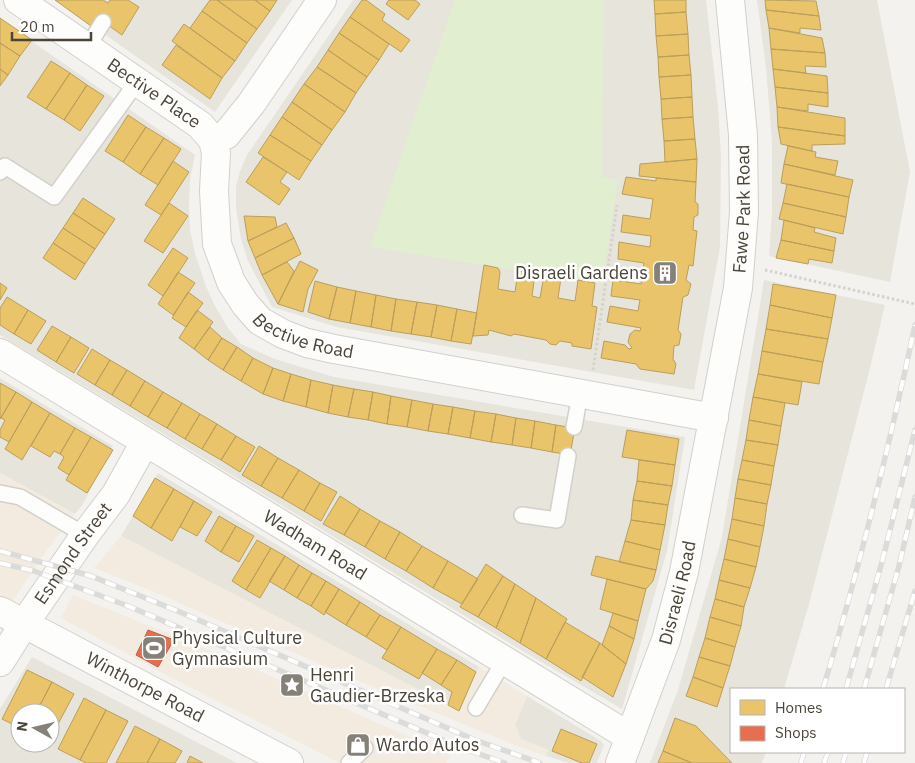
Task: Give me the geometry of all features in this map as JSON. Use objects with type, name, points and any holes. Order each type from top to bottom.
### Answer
[{"type":"street","name":"Bective Place","points":[[18,0],[200,125],[213,140]]},
{"type":"street","points":[[213,140],[226,135],[251,104],[322,0]]},
{"type":"street","name":"Fawe Park Road","points":[[714,418],[738,288],[744,212],[743,135],[730,0]]},
{"type":"street","name":"Bective Road","points":[[213,140],[216,153],[214,191],[216,244],[231,282],[245,304],[260,321],[306,343],[334,349],[714,418]]},
{"type":"street","name":"Wadham Road","points":[[0,353],[630,737]]},
{"type":"street","name":"Disraeli Road","points":[[620,763],[666,640],[680,589],[714,418]]},
{"type":"street","name":"Esmond Street","points":[[0,662],[85,535],[116,494],[145,442]]},
{"type":"street","name":"Winthorpe Road","points":[[0,611],[289,763]]},
{"type":"lane","points":[[86,48],[103,22]]},
{"type":"lane","points":[[0,172],[5,166],[54,197],[137,82]]},
{"type":"lane","points":[[574,427],[584,394]]},
{"type":"lane","points":[[522,515],[557,520],[568,456]]},
{"type":"lane","points":[[0,493],[20,497],[85,535]]},
{"type":"lane","points":[[476,708],[504,661]]},
{"type":"lane","points":[[349,763],[365,748]]},
{"type":"path","points":[[584,394],[617,205]]},
{"type":"path","points":[[760,269],[915,304]]},
{"type":"shaded area","points":[[56,0],[292,0],[215,112]]},
{"type":"shaded area","points":[[353,0],[706,0],[718,107],[721,156],[720,247],[694,390],[337,327],[272,307],[248,261],[241,239],[236,208],[236,186],[247,155]]},
{"type":"shaded area","points":[[757,0],[877,0],[910,172],[890,282],[769,256],[772,211],[772,142],[766,68]]},
{"type":"shaded area","points":[[0,19],[195,155],[190,179],[189,205],[190,230],[195,253],[205,284],[215,306],[228,328],[241,344],[275,359],[334,377],[685,437],[667,551],[622,709],[0,335]]},
{"type":"shaded area","points":[[764,280],[885,305],[809,604],[784,688],[730,688],[730,753],[766,753],[762,763],[650,763],[678,690],[722,537]]},
{"type":"shaded area","points":[[0,378],[113,446],[83,504],[75,514],[0,473]]},
{"type":"shaded area","points":[[0,473],[75,514],[47,550],[10,605],[0,600]]},
{"type":"shaded area","points":[[158,473],[479,667],[460,711],[121,536]]},
{"type":"shaded area","points":[[121,536],[460,711],[479,667],[527,696],[515,725],[521,739],[548,750],[546,756],[514,745],[347,676],[140,586],[94,568]]},
{"type":"shaded area","points":[[73,595],[232,659],[451,755],[446,763],[340,763],[162,673],[61,618]]},
{"type":"shaded area","points":[[32,657],[237,763],[0,763],[0,709]]},
{"type":"shaded area","points":[[527,696],[601,741],[604,745],[597,763],[569,763],[546,756],[548,750],[521,739],[515,725]]},
{"type":"green space","points":[[455,0],[604,0],[602,177],[618,180],[602,284],[370,247]]},
{"type":"building: Homes","points":[[55,0],[103,0],[108,3],[110,0],[128,0],[139,7],[122,35],[98,18],[91,26]]},
{"type":"building: Homes","points":[[210,0],[217,0],[257,29],[247,43],[202,11]]},
{"type":"building: Homes","points":[[217,0],[255,0],[270,11],[257,29]]},
{"type":"building: Homes","points":[[255,0],[277,0],[270,11]]},
{"type":"building: Homes","points":[[362,0],[366,0],[385,14],[382,20],[410,40],[401,52],[350,17]]},
{"type":"building: Homes","points":[[389,0],[415,0],[420,4],[408,20],[386,4]]},
{"type":"building: Homes","points":[[654,0],[686,0],[686,12],[655,14]]},
{"type":"building: Homes","points":[[765,0],[816,1],[819,16],[766,10]]},
{"type":"building: Homes","points":[[766,10],[819,16],[821,30],[800,28],[800,33],[769,28]]},
{"type":"building: Homes","points":[[202,11],[247,43],[235,61],[190,28]]},
{"type":"building: Homes","points":[[686,12],[688,34],[656,36],[655,14]]},
{"type":"building: Homes","points":[[350,17],[389,44],[379,60],[339,33]]},
{"type":"building: Homes","points":[[0,18],[32,40],[20,56],[0,43]]},
{"type":"building: Homes","points":[[184,24],[235,61],[222,78],[172,41]]},
{"type":"building: Homes","points":[[769,28],[822,38],[825,53],[771,49]]},
{"type":"building: Homes","points":[[339,33],[379,60],[367,77],[328,50]]},
{"type":"building: Homes","points":[[688,34],[689,55],[658,57],[656,36]]},
{"type":"building: Homes","points":[[0,43],[20,56],[8,75],[0,69]]},
{"type":"building: Homes","points":[[176,45],[222,78],[210,99],[162,65]]},
{"type":"building: Homes","points":[[771,49],[825,53],[826,67],[805,66],[806,73],[773,69]]},
{"type":"building: Homes","points":[[328,50],[367,77],[356,93],[317,67]]},
{"type":"building: Homes","points":[[689,55],[691,75],[659,77],[658,57]]},
{"type":"building: Homes","points":[[51,61],[70,73],[46,109],[27,97]]},
{"type":"building: Homes","points":[[317,67],[356,93],[345,112],[304,84]]},
{"type":"building: Homes","points":[[0,69],[8,75],[0,86]]},
{"type":"building: Homes","points":[[773,69],[827,76],[828,93],[775,87]]},
{"type":"building: Homes","points":[[70,73],[87,85],[64,120],[46,109]]},
{"type":"building: Homes","points":[[691,75],[692,97],[661,99],[659,77]]},
{"type":"building: Homes","points":[[304,84],[345,112],[332,130],[292,102]]},
{"type":"building: Homes","points":[[87,85],[104,96],[80,131],[64,120]]},
{"type":"building: Homes","points":[[775,87],[828,93],[828,107],[808,104],[808,111],[777,107]]},
{"type":"building: Homes","points":[[692,97],[693,117],[662,119],[661,99]]},
{"type":"building: Homes","points":[[292,102],[332,130],[322,145],[282,117]]},
{"type":"building: Homes","points":[[777,107],[845,118],[845,136],[778,127]]},
{"type":"building: Homes","points":[[128,115],[146,127],[123,162],[105,151]]},
{"type":"building: Homes","points":[[282,117],[322,145],[311,161],[270,135]]},
{"type":"building: Homes","points":[[693,117],[695,139],[664,141],[662,119]]},
{"type":"building: Homes","points":[[146,127],[164,138],[140,174],[123,162]]},
{"type":"building: Homes","points":[[778,127],[845,136],[845,144],[812,145],[812,151],[781,144]]},
{"type":"building: Homes","points":[[270,135],[311,161],[299,180],[258,153]]},
{"type":"building: Homes","points":[[164,138],[181,149],[158,185],[140,174]]},
{"type":"building: Homes","points":[[695,139],[697,159],[665,162],[664,141]]},
{"type":"building: Homes","points":[[788,146],[816,152],[815,157],[838,161],[835,175],[784,164]]},
{"type":"building: Homes","points":[[263,157],[287,172],[280,182],[290,189],[279,205],[246,182]]},
{"type":"building: Homes","points":[[697,159],[696,182],[639,176],[640,164]]},
{"type":"building: Homes","points":[[173,161],[189,172],[161,215],[145,205]]},
{"type":"building: Homes","points":[[784,164],[853,180],[849,197],[781,183]]},
{"type":"building: Homes","name":"Disraeli Gardens","points":[[626,177],[656,181],[656,178],[696,182],[695,202],[698,204],[698,215],[694,217],[693,230],[697,231],[693,266],[689,265],[686,280],[691,284],[688,295],[683,297],[678,330],[681,334],[679,345],[674,346],[673,359],[676,364],[674,374],[640,369],[636,364],[601,358],[604,341],[625,345],[629,349],[632,348],[628,342],[630,334],[635,330],[640,331],[641,328],[607,322],[610,306],[638,311],[640,300],[611,296],[613,280],[641,284],[644,263],[618,259],[619,242],[650,247],[651,236],[621,232],[623,215],[650,219],[653,199],[622,194]]},
{"type":"building: Homes","points":[[787,184],[849,197],[846,217],[783,203]]},
{"type":"building: Homes","points":[[83,198],[115,219],[105,234],[73,213]]},
{"type":"building: Homes","points":[[169,203],[188,216],[163,253],[144,241]]},
{"type":"building: Homes","points":[[783,203],[846,217],[843,234],[779,219]]},
{"type":"building: Homes","points":[[73,213],[105,234],[95,249],[63,228]]},
{"type":"building: Homes","points":[[244,216],[275,217],[277,227],[248,241]]},
{"type":"building: Homes","points":[[784,220],[815,228],[814,232],[836,238],[834,251],[781,240]]},
{"type":"building: Homes","points":[[286,223],[294,238],[255,258],[248,241]]},
{"type":"building: Homes","points":[[63,228],[95,249],[85,264],[53,243]]},
{"type":"building: Homes","points":[[294,238],[301,254],[262,275],[255,258]]},
{"type":"building: Homes","points":[[781,240],[834,251],[832,263],[809,259],[808,264],[776,258]]},
{"type":"building: Homes","points":[[53,243],[85,264],[75,280],[43,258]]},
{"type":"building: Homes","points":[[173,248],[188,258],[163,296],[148,285]]},
{"type":"building: Homes","points":[[300,261],[318,270],[308,289],[303,312],[278,304]]},
{"type":"building: Homes","points":[[287,262],[294,271],[278,304],[262,275]]},
{"type":"building: Homes","name":"Disraeli Gardens","points":[[484,265],[498,268],[500,272],[498,289],[515,292],[518,271],[535,274],[532,296],[540,298],[544,275],[561,278],[558,298],[575,301],[578,280],[595,283],[592,306],[597,307],[591,349],[572,346],[572,343],[560,341],[556,345],[550,344],[546,340],[514,334],[511,336],[489,330],[488,335],[473,336]]},
{"type":"building: Homes","points":[[178,272],[195,283],[173,315],[158,304]]},
{"type":"building: Homes","points":[[315,281],[337,287],[329,319],[308,312]]},
{"type":"building: Homes","points":[[0,283],[7,288],[0,300]]},
{"type":"building: Homes","points":[[773,284],[836,295],[832,318],[770,305]]},
{"type":"building: Homes","points":[[337,287],[356,291],[350,323],[329,319]]},
{"type":"building: Homes","points":[[356,291],[376,295],[371,327],[350,323]]},
{"type":"building: Homes","points":[[188,292],[203,303],[186,327],[172,318]]},
{"type":"building: Homes","points":[[376,295],[396,299],[391,331],[371,327]]},
{"type":"building: Homes","points":[[7,297],[28,310],[14,334],[0,325],[0,308]]},
{"type":"building: Homes","points":[[396,299],[417,302],[411,334],[391,331]]},
{"type":"building: Homes","points":[[417,302],[437,305],[431,337],[411,334]]},
{"type":"building: Homes","points":[[437,305],[457,309],[451,341],[431,337]]},
{"type":"building: Homes","points":[[770,305],[832,318],[828,339],[766,329]]},
{"type":"building: Homes","points":[[457,309],[477,313],[471,344],[451,341]]},
{"type":"building: Homes","points":[[28,310],[46,321],[31,344],[14,334]]},
{"type":"building: Homes","points":[[197,310],[213,322],[194,349],[179,338]]},
{"type":"building: Homes","points":[[52,326],[71,337],[56,362],[37,350]]},
{"type":"building: Homes","points":[[210,327],[222,338],[208,360],[194,349]]},
{"type":"building: Homes","points":[[766,329],[828,339],[823,362],[762,351]]},
{"type":"building: Homes","points":[[71,337],[89,348],[74,373],[56,362]]},
{"type":"building: Homes","points":[[222,338],[237,347],[223,370],[208,360]]},
{"type":"building: Homes","points":[[237,347],[253,358],[241,381],[223,370]]},
{"type":"building: Homes","points":[[92,349],[110,360],[95,385],[77,374]]},
{"type":"building: Homes","points":[[762,351],[823,362],[819,384],[758,374]]},
{"type":"building: Homes","points":[[253,358],[273,368],[263,394],[241,381]]},
{"type":"building: Homes","points":[[110,360],[127,370],[112,395],[95,385]]},
{"type":"building: Homes","points":[[273,368],[291,374],[283,401],[263,394]]},
{"type":"building: Homes","points":[[127,370],[145,381],[130,406],[112,395]]},
{"type":"building: Homes","points":[[291,374],[311,380],[306,407],[283,401]]},
{"type":"building: Homes","points":[[758,374],[802,382],[798,405],[753,397]]},
{"type":"building: Homes","points":[[311,380],[333,385],[328,413],[306,407]]},
{"type":"building: Homes","points":[[145,381],[163,392],[148,417],[130,406]]},
{"type":"building: Homes","points":[[0,383],[16,392],[0,419]]},
{"type":"building: Homes","points":[[333,385],[354,389],[348,417],[328,413]]},
{"type":"building: Homes","points":[[354,389],[373,392],[368,420],[348,417]]},
{"type":"building: Homes","points":[[16,392],[32,402],[9,442],[0,437],[0,430],[5,420],[1,418]]},
{"type":"building: Homes","points":[[163,392],[182,403],[167,428],[148,417]]},
{"type":"building: Homes","points":[[373,392],[391,396],[387,424],[368,420]]},
{"type":"building: Homes","points":[[391,396],[412,400],[407,427],[387,424]]},
{"type":"building: Homes","points":[[753,397],[785,403],[781,426],[749,420]]},
{"type":"building: Homes","points":[[412,400],[433,404],[428,431],[407,427]]},
{"type":"building: Homes","points":[[32,402],[50,413],[22,460],[5,449]]},
{"type":"building: Homes","points":[[182,403],[200,414],[185,439],[167,428]]},
{"type":"building: Homes","points":[[433,404],[453,407],[448,434],[428,431]]},
{"type":"building: Homes","points":[[453,407],[475,411],[470,438],[448,434]]},
{"type":"building: Homes","points":[[475,411],[496,414],[491,442],[470,438]]},
{"type":"building: Homes","points":[[50,413],[75,428],[60,454],[54,451],[50,457],[31,446]]},
{"type":"building: Homes","points":[[200,414],[217,424],[202,449],[185,439]]},
{"type":"building: Homes","points":[[496,414],[516,418],[512,445],[491,442]]},
{"type":"building: Homes","points":[[516,418],[535,421],[531,448],[512,445]]},
{"type":"building: Homes","points":[[749,420],[781,426],[778,445],[746,440]]},
{"type":"building: Homes","points":[[535,421],[556,425],[552,452],[531,448]]},
{"type":"building: Homes","points":[[217,424],[236,436],[221,460],[202,449]]},
{"type":"building: Homes","points":[[556,425],[575,428],[570,455],[552,452]]},
{"type":"building: Homes","points":[[75,428],[91,437],[69,475],[58,468],[64,457],[60,454]]},
{"type":"building: Homes","points":[[627,430],[679,439],[675,465],[622,457]]},
{"type":"building: Homes","points":[[236,436],[255,447],[240,472],[221,460]]},
{"type":"building: Homes","points":[[91,437],[113,450],[87,493],[66,480]]},
{"type":"building: Homes","points":[[746,440],[778,445],[774,466],[742,460]]},
{"type":"building: Homes","points":[[259,446],[278,458],[261,486],[242,475]]},
{"type":"building: Homes","points":[[278,458],[299,470],[282,498],[261,486]]},
{"type":"building: Homes","points":[[639,460],[675,465],[672,486],[637,481]]},
{"type":"building: Homes","points":[[742,460],[774,466],[771,485],[738,479]]},
{"type":"building: Homes","points":[[299,470],[320,483],[304,511],[282,498]]},
{"type":"building: Homes","points":[[155,478],[174,489],[151,528],[133,516]]},
{"type":"building: Homes","points":[[738,479],[771,485],[767,504],[735,498]]},
{"type":"building: Homes","points":[[637,481],[672,486],[668,505],[633,500]]},
{"type":"building: Homes","points":[[320,483],[337,492],[321,521],[304,511]]},
{"type":"building: Homes","points":[[174,489],[194,501],[172,541],[151,528]]},
{"type":"building: Homes","points":[[340,496],[360,509],[344,535],[323,524]]},
{"type":"building: Homes","points":[[735,498],[767,504],[764,526],[732,519]]},
{"type":"building: Homes","points":[[633,500],[668,505],[665,525],[631,520]]},
{"type":"building: Homes","points":[[194,501],[212,512],[197,536],[180,527]]},
{"type":"building: Homes","points":[[360,509],[380,521],[365,547],[344,535]]},
{"type":"building: Homes","points":[[219,516],[236,526],[221,552],[205,541]]},
{"type":"building: Homes","points":[[732,519],[764,526],[760,547],[728,539]]},
{"type":"building: Homes","points":[[631,520],[665,525],[660,550],[625,541]]},
{"type":"building: Homes","points":[[380,521],[400,532],[385,559],[365,547]]},
{"type":"building: Homes","points":[[236,526],[254,536],[239,562],[221,552]]},
{"type":"building: Homes","points":[[400,532],[422,546],[406,571],[385,559]]},
{"type":"building: Homes","points":[[728,539],[760,547],[756,567],[724,559]]},
{"type":"building: Homes","points":[[257,540],[271,548],[246,590],[232,581]]},
{"type":"building: Homes","points":[[625,541],[660,550],[656,570],[619,562]]},
{"type":"building: Homes","points":[[422,546],[448,561],[433,588],[406,571]]},
{"type":"building: Homes","points":[[271,548],[285,556],[260,598],[246,590]]},
{"type":"building: Homes","points":[[285,556],[299,565],[284,590],[269,581]]},
{"type":"building: Homes","points":[[596,556],[656,570],[653,581],[646,589],[591,575]]},
{"type":"building: Homes","points":[[724,559],[756,567],[750,588],[719,580]]},
{"type":"building: Homes","points":[[448,561],[478,579],[462,604],[433,588]]},
{"type":"building: Homes","points":[[486,564],[503,576],[478,617],[460,607]]},
{"type":"building: Homes","points":[[299,565],[312,573],[297,598],[284,590]]},
{"type":"building: Homes","points":[[312,573],[326,581],[311,606],[297,598]]},
{"type":"building: Homes","points":[[503,576],[515,584],[496,628],[478,617]]},
{"type":"building: Homes","points":[[607,579],[646,589],[638,621],[600,609]]},
{"type":"building: Homes","points":[[719,580],[750,588],[744,607],[715,599]]},
{"type":"building: Homes","points":[[326,581],[339,589],[324,615],[311,606]]},
{"type":"building: Homes","points":[[515,584],[536,598],[520,643],[496,628]]},
{"type":"building: Homes","points":[[339,589],[360,602],[346,625],[325,612]]},
{"type":"building: Homes","points":[[536,598],[567,619],[546,659],[520,643]]},
{"type":"building: Homes","points":[[715,599],[744,607],[741,626],[710,617]]},
{"type":"building: Homes","points":[[360,602],[380,615],[366,637],[346,625]]},
{"type":"building: Homes","points":[[613,613],[638,621],[634,639],[609,626]]},
{"type":"building: Homes","points":[[380,615],[401,627],[387,650],[366,637]]},
{"type":"building: Homes","points":[[710,617],[741,626],[735,647],[705,638]]},
{"type":"building: Homes","points":[[565,622],[600,643],[581,681],[546,659]]},
{"type":"building: Homes","points":[[609,626],[634,639],[626,664],[602,645]]},
{"type":"building: Homes","points":[[401,627],[437,649],[419,679],[382,658]]},
{"type":"building: Homes","points":[[705,638],[735,647],[730,666],[699,657]]},
{"type":"building: Homes","points":[[600,643],[626,664],[613,697],[582,677]]},
{"type":"building: Homes","points":[[437,649],[457,660],[441,685],[422,673]]},
{"type":"building: Homes","points":[[699,657],[730,666],[723,688],[693,677]]},
{"type":"building: Homes","points":[[457,660],[476,672],[459,711],[448,705],[452,692],[441,685]]},
{"type":"building: Homes","points":[[27,670],[52,682],[41,703],[10,703]]},
{"type":"building: Homes","points":[[693,677],[723,688],[717,707],[686,696]]},
{"type":"building: Homes","points":[[52,682],[74,694],[60,720],[60,703],[41,703]]},
{"type":"building: Homes","points":[[84,698],[106,710],[80,760],[60,750],[60,745]]},
{"type":"building: Homes","points":[[10,703],[10,723],[2,719]]},
{"type":"building: Homes","points":[[106,710],[128,721],[106,763],[86,763],[80,760]]},
{"type":"building: Homes","points":[[675,718],[696,726],[732,763],[692,763],[663,751]]},
{"type":"building: Homes","points":[[135,726],[160,739],[147,763],[116,763]]},
{"type":"building: Homes","points":[[561,729],[597,744],[589,763],[582,763],[552,751]]},
{"type":"building: Homes","points":[[160,739],[182,751],[175,763],[147,763]]},
{"type":"building: Homes","points":[[663,751],[692,763],[658,763]]},
{"type":"building: Homes","points":[[190,756],[203,763],[187,763]]},
{"type":"building: Shops","name":"Physical Culture Gymnasium","points":[[148,630],[174,640],[158,667],[136,655]]},
{"type":"railway","points":[[823,688],[873,508],[915,325]]},
{"type":"railway","points":[[846,688],[882,562],[915,430]]},
{"type":"railway","points":[[864,688],[899,566],[915,497]]},
{"type":"railway","points":[[0,551],[91,576],[180,612],[475,740],[540,763]]},
{"type":"railway","points":[[0,563],[34,571],[128,606],[462,748],[505,763]]},
{"type":"railway","points":[[886,688],[915,591]]},
{"type":"railway","points":[[801,763],[804,753]]},
{"type":"railway","points":[[824,763],[828,753]]},
{"type":"railway","points":[[843,763],[846,753]]},
{"type":"railway","points":[[864,763],[867,753]]},
{"type":"place","name":"Disraeli Gardens","points":[[665,273]]},
{"type":"place","name":"Physical Culture Gymnasium","points":[[154,648]]},
{"type":"place","name":"Henri Gaudier-Brzeska","points":[[292,685]]},
{"type":"place","name":"Wardo Autos","points":[[358,745]]}]
